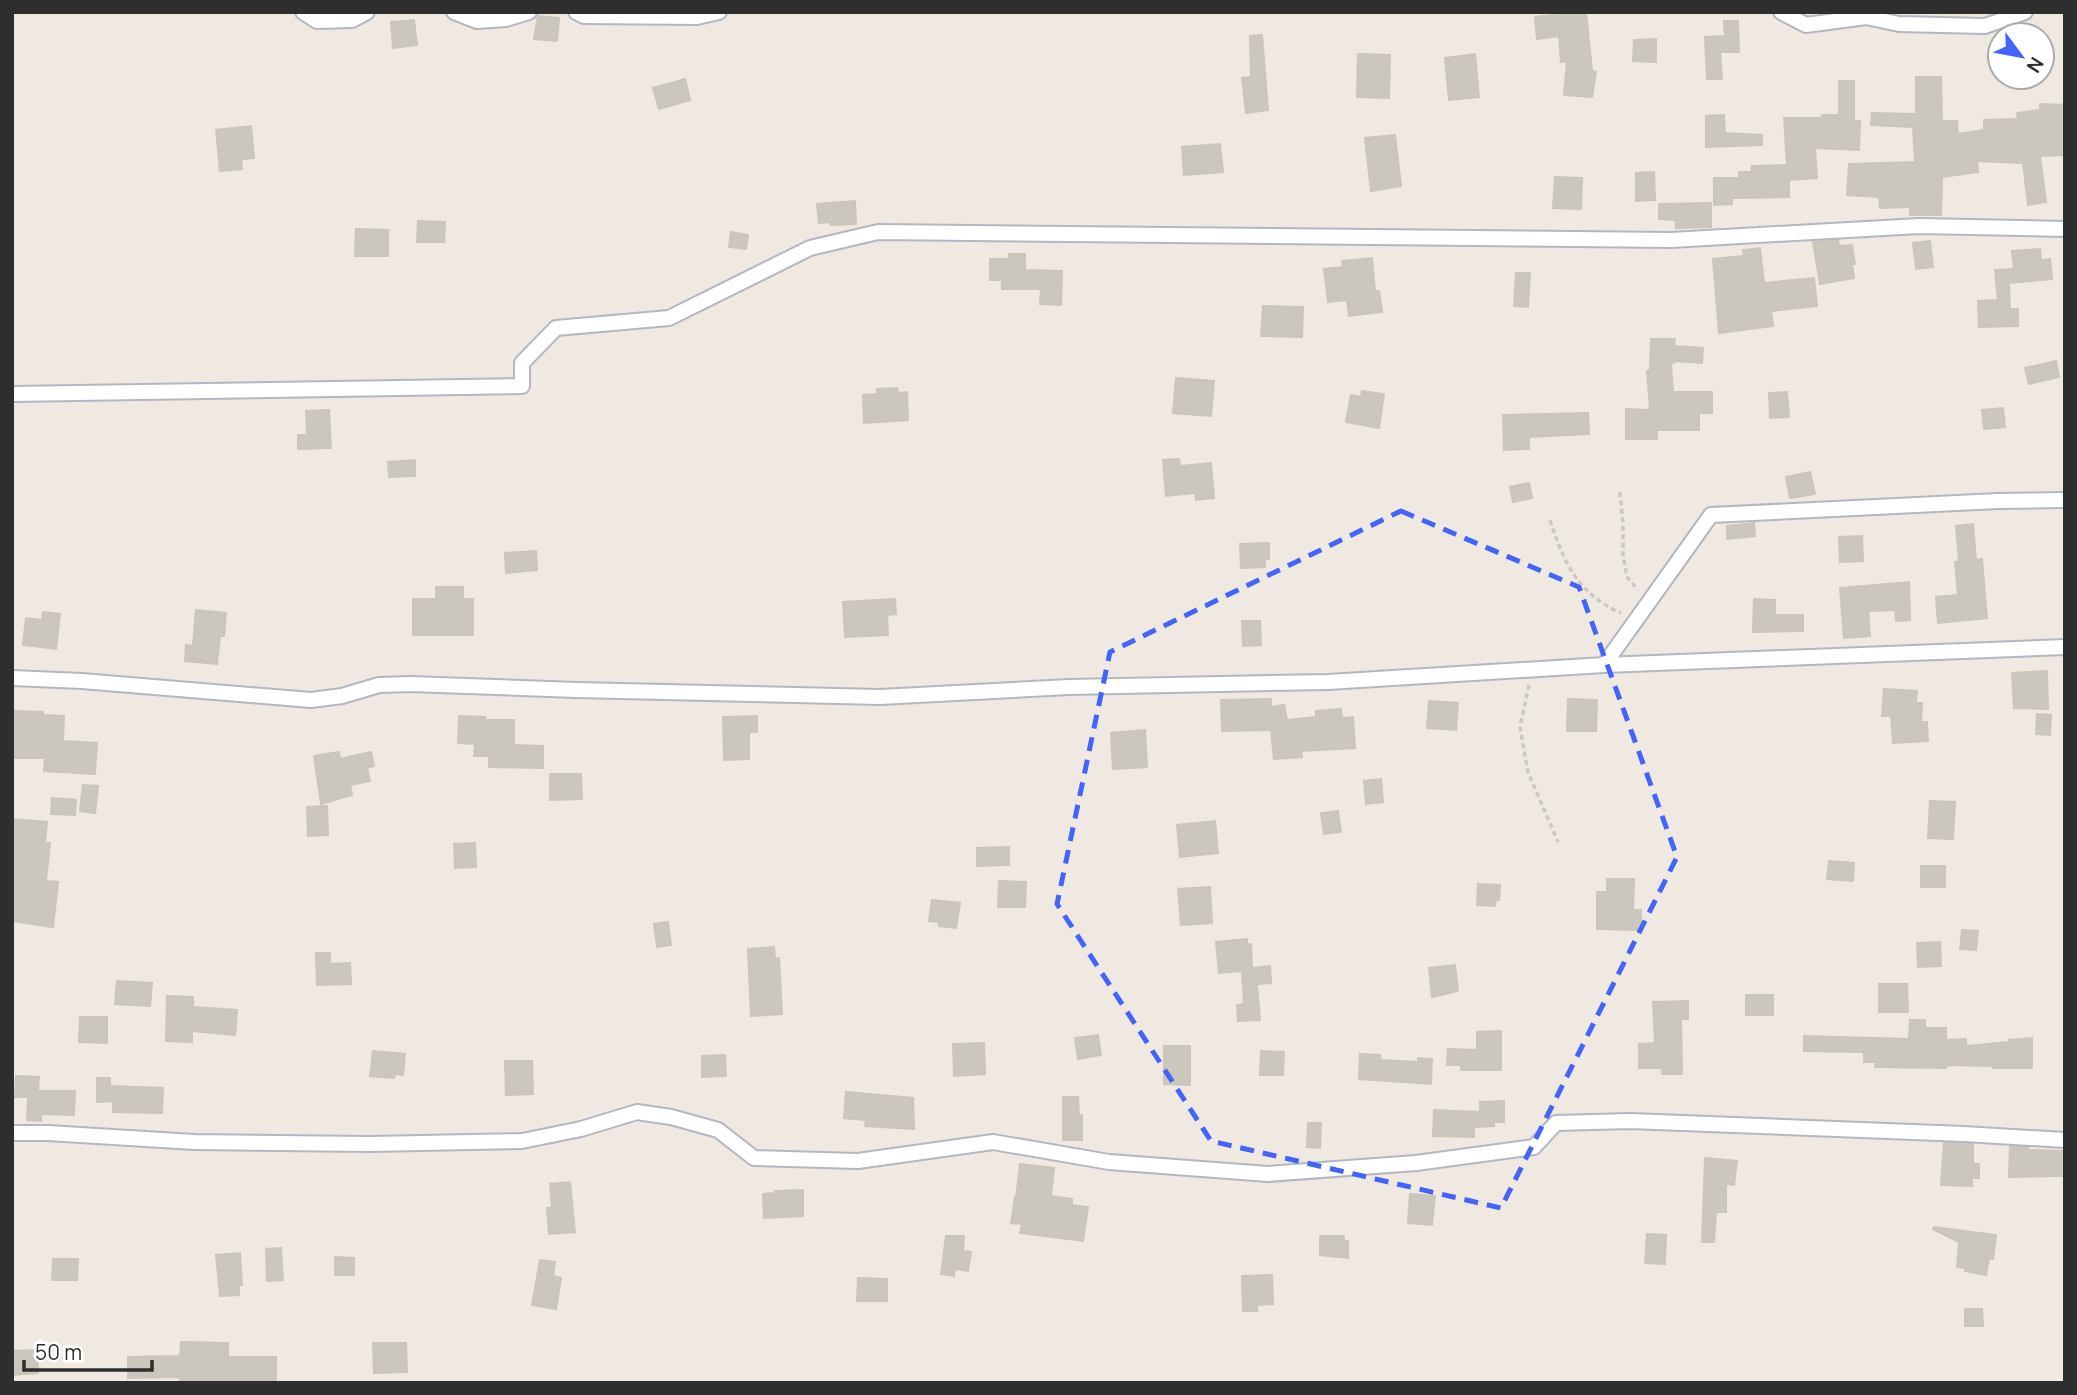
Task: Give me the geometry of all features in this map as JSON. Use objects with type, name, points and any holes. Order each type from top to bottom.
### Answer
[{"type":"street","points":[[303,12],[317,21],[352,20],[367,12]]},
{"type":"street","points":[[454,12],[477,21],[506,19],[529,12]]},
{"type":"street","points":[[576,12],[584,16],[697,17],[719,12]]},
{"type":"street","points":[[1781,12],[1806,25],[1866,17],[1899,24],[1985,26],[2025,12]]},
{"type":"street","points":[[12,394],[522,386],[522,363],[556,328],[669,318],[810,248],[878,232],[1671,240],[1919,226],[2065,229]]},
{"type":"street","points":[[1604,665],[1712,515],[2065,500]]},
{"type":"street","points":[[12,678],[82,681],[311,700],[342,696],[379,685],[410,684],[880,697],[1069,687],[1328,682],[1604,665],[2065,647]]},
{"type":"street","points":[[12,1133],[194,1142],[370,1144],[522,1141],[581,1129],[637,1112],[671,1117],[718,1130],[754,1158],[858,1161],[993,1142],[1109,1162],[1268,1174],[1416,1163],[1534,1147],[1556,1123],[1630,1121],[2065,1140]]},
{"type":"path","points":[[1620,492],[1623,555],[1627,577],[1649,602]]},
{"type":"path","points":[[1550,520],[1563,559],[1581,586],[1606,607],[1636,620]]},
{"type":"path","points":[[1532,669],[1520,727],[1528,772],[1558,842]]},
{"type":"highlighted area","points":[[1401,511],[1579,587],[1677,857],[1501,1208],[1211,1141],[1057,904],[1110,652]]},
{"type":"building","points":[[1586,12],[1592,71],[1596,72],[1592,97],[1564,95],[1567,61],[1561,62],[1559,36],[1537,39],[1535,17]]},
{"type":"building","points":[[538,16],[559,18],[557,41],[534,39]]},
{"type":"building","points":[[414,20],[417,45],[393,48],[391,22]]},
{"type":"building","points":[[1724,21],[1738,21],[1739,52],[1720,52],[1722,79],[1707,79],[1705,37],[1725,36]]},
{"type":"building","points":[[1262,35],[1268,110],[1246,113],[1242,78],[1251,77],[1250,36]]},
{"type":"building","points":[[1656,39],[1656,62],[1633,61],[1634,40]]},
{"type":"building","points":[[1358,54],[1390,55],[1389,98],[1357,97]]},
{"type":"building","points":[[1475,54],[1479,97],[1449,100],[1445,58]]},
{"type":"building","points":[[1916,77],[1941,77],[1942,121],[1957,121],[1958,134],[1984,130],[1984,120],[2018,119],[2017,113],[2040,110],[2040,104],[2065,105],[2065,155],[2040,156],[2046,202],[2028,205],[2023,163],[1977,161],[1978,172],[1942,177],[1941,215],[1910,215],[1910,207],[1880,208],[1879,197],[1847,195],[1849,164],[1915,162],[1913,127],[1871,125],[1872,113],[1916,114]]},
{"type":"building","points":[[685,79],[690,100],[659,109],[653,88]]},
{"type":"building","points":[[1839,81],[1854,81],[1854,121],[1860,121],[1859,150],[1815,148],[1817,178],[1789,180],[1789,197],[1732,198],[1732,204],[1714,205],[1714,178],[1739,178],[1739,172],[1751,172],[1752,166],[1787,165],[1784,118],[1839,115]]},
{"type":"building","points":[[1724,115],[1725,133],[1762,135],[1762,145],[1706,147],[1706,116]]},
{"type":"building","points":[[251,126],[254,158],[241,159],[242,169],[220,171],[216,130]]},
{"type":"building","points":[[1395,135],[1401,186],[1371,191],[1365,138]]},
{"type":"building","points":[[1220,144],[1223,172],[1184,175],[1182,147]]},
{"type":"building","points":[[1654,172],[1655,200],[1636,201],[1636,173]]},
{"type":"building","points":[[1555,177],[1582,178],[1581,209],[1553,208]]},
{"type":"building","points":[[855,201],[856,224],[819,223],[817,204]]},
{"type":"building","points":[[1711,203],[1711,227],[1676,228],[1676,220],[1659,219],[1659,204]]},
{"type":"building","points":[[418,221],[445,222],[444,242],[417,242]]},
{"type":"building","points":[[356,229],[388,230],[388,256],[355,256]]},
{"type":"building","points":[[731,232],[748,235],[746,249],[729,247]]},
{"type":"building","points":[[1838,240],[1839,246],[1852,245],[1854,278],[1820,284],[1813,242]]},
{"type":"building","points":[[1930,241],[1933,267],[1916,269],[1913,243]]},
{"type":"building","points":[[1760,248],[1764,283],[1814,278],[1817,306],[1771,311],[1773,326],[1719,333],[1713,259],[1744,256],[1743,250]]},
{"type":"building","points":[[2040,249],[2041,260],[2050,259],[2052,279],[2009,283],[2010,309],[2018,309],[2018,326],[1979,327],[1978,301],[1998,300],[1995,270],[2014,269],[2012,251]]},
{"type":"building","points":[[1009,254],[1025,254],[1025,270],[1062,271],[1061,305],[1040,304],[1041,289],[1002,289],[1002,280],[990,280],[990,259],[1009,259]]},
{"type":"building","points":[[1372,258],[1375,291],[1379,291],[1382,312],[1349,316],[1347,300],[1328,302],[1324,269],[1343,267],[1342,261]]},
{"type":"building","points":[[1516,273],[1530,273],[1528,307],[1514,306]]},
{"type":"building","points":[[1263,306],[1303,307],[1302,337],[1261,336]]},
{"type":"building","points":[[1651,339],[1675,339],[1674,346],[1703,348],[1702,363],[1671,363],[1673,392],[1712,392],[1712,413],[1699,413],[1699,430],[1657,430],[1657,439],[1626,439],[1626,409],[1650,410],[1647,371],[1650,370]]},
{"type":"building","points":[[2056,361],[2059,377],[2029,384],[2025,368]]},
{"type":"building","points":[[1176,378],[1214,381],[1211,416],[1173,413]]},
{"type":"building","points":[[897,388],[898,393],[907,392],[908,420],[864,423],[863,395],[877,394],[877,389]]},
{"type":"building","points":[[1362,391],[1384,394],[1379,428],[1346,422],[1351,395],[1361,397]]},
{"type":"building","points":[[1787,392],[1789,417],[1770,418],[1769,393]]},
{"type":"building","points":[[2003,408],[2005,427],[1984,429],[1982,410]]},
{"type":"building","points":[[329,410],[331,448],[298,449],[298,435],[307,435],[306,411]]},
{"type":"building","points":[[1588,413],[1589,434],[1529,437],[1529,449],[1504,450],[1503,415]]},
{"type":"building","points":[[1179,459],[1180,466],[1211,463],[1214,498],[1196,500],[1195,493],[1166,496],[1163,460]]},
{"type":"building","points":[[415,460],[415,476],[389,477],[388,462]]},
{"type":"building","points":[[1810,472],[1815,494],[1790,498],[1786,477]]},
{"type":"building","points":[[1529,483],[1532,498],[1513,502],[1510,487]]},
{"type":"building","points":[[1754,523],[1755,536],[1727,539],[1727,526]]},
{"type":"building","points":[[1973,524],[1976,560],[1982,559],[1987,618],[1938,623],[1936,597],[1958,595],[1956,526]]},
{"type":"building","points":[[1862,536],[1863,561],[1840,562],[1839,537]]},
{"type":"building","points":[[1269,543],[1269,559],[1265,559],[1265,567],[1241,568],[1240,544]]},
{"type":"building","points":[[536,551],[537,570],[506,573],[505,553]]},
{"type":"building","points":[[1909,582],[1910,620],[1896,621],[1895,610],[1868,611],[1870,636],[1844,638],[1840,588]]},
{"type":"building","points":[[436,587],[463,587],[463,599],[473,599],[473,635],[413,635],[413,599],[436,599]]},
{"type":"building","points":[[895,599],[896,614],[887,615],[888,635],[845,637],[843,602]]},
{"type":"building","points":[[1754,599],[1775,600],[1775,615],[1803,615],[1803,631],[1753,632]]},
{"type":"building","points":[[196,610],[226,613],[217,664],[185,661],[186,645],[193,646]]},
{"type":"building","points":[[43,612],[60,614],[56,649],[23,645],[26,618],[42,620]]},
{"type":"building","points":[[1242,621],[1260,621],[1261,645],[1243,646]]},
{"type":"building","points":[[2047,671],[2048,709],[2014,708],[2012,673]]},
{"type":"building","points":[[1884,689],[1917,691],[1916,703],[1922,703],[1921,722],[1927,722],[1928,741],[1893,743],[1891,716],[1882,716]]},
{"type":"building","points":[[1271,699],[1271,707],[1284,705],[1287,720],[1316,717],[1316,711],[1341,709],[1342,718],[1353,717],[1355,748],[1301,751],[1302,757],[1274,759],[1271,730],[1222,731],[1221,700]]},
{"type":"building","points":[[1568,699],[1597,700],[1596,731],[1567,731]]},
{"type":"building","points":[[1429,701],[1458,703],[1456,730],[1427,728]]},
{"type":"building","points":[[12,711],[64,716],[63,741],[97,743],[95,774],[44,771],[45,758],[12,758]]},
{"type":"building","points":[[2037,714],[2051,715],[2050,735],[2036,734]]},
{"type":"building","points":[[459,716],[485,717],[485,720],[514,720],[514,745],[543,746],[543,768],[489,767],[489,756],[474,756],[475,744],[458,743]]},
{"type":"building","points":[[757,716],[757,732],[749,732],[749,759],[724,760],[723,717]]},
{"type":"building","points":[[1145,730],[1147,767],[1113,769],[1111,733]]},
{"type":"building","points":[[339,752],[340,759],[371,752],[374,766],[367,768],[370,781],[350,785],[352,795],[321,804],[314,756]]},
{"type":"building","points":[[550,774],[581,774],[582,799],[550,800]]},
{"type":"building","points":[[1381,779],[1383,802],[1366,804],[1364,781]]},
{"type":"building","points":[[83,785],[98,786],[95,813],[80,811]]},
{"type":"building","points":[[52,798],[76,800],[75,815],[51,814]]},
{"type":"building","points":[[1930,801],[1955,802],[1953,839],[1928,838]]},
{"type":"building","points":[[327,806],[328,835],[308,836],[307,807]]},
{"type":"building","points":[[1338,811],[1341,832],[1324,834],[1321,813]]},
{"type":"building","points":[[12,819],[47,822],[45,843],[50,843],[46,881],[58,882],[53,927],[12,921]]},
{"type":"building","points":[[1215,821],[1218,853],[1180,857],[1177,825]]},
{"type":"building","points":[[475,843],[476,867],[455,868],[454,844]]},
{"type":"building","points":[[1009,847],[1009,865],[977,866],[977,848]]},
{"type":"building","points":[[1829,861],[1854,863],[1853,881],[1827,879]]},
{"type":"building","points":[[1921,866],[1945,866],[1945,887],[1921,887]]},
{"type":"building","points":[[1607,879],[1634,879],[1633,910],[1641,910],[1641,930],[1597,929],[1597,892],[1607,892]]},
{"type":"building","points":[[999,881],[1026,882],[1025,907],[998,907]]},
{"type":"building","points":[[1478,884],[1500,885],[1499,900],[1496,900],[1495,906],[1477,905]]},
{"type":"building","points":[[1210,887],[1212,923],[1181,925],[1178,889]]},
{"type":"building","points":[[932,900],[960,903],[956,928],[939,926],[939,922],[929,921]]},
{"type":"building","points":[[668,922],[671,945],[657,947],[654,924]]},
{"type":"building","points":[[1962,930],[1978,931],[1976,950],[1960,949]]},
{"type":"building","points":[[1247,939],[1247,945],[1251,944],[1252,968],[1270,966],[1271,983],[1257,984],[1260,1020],[1238,1021],[1237,1005],[1244,1004],[1242,971],[1219,973],[1216,942]]},
{"type":"building","points":[[1940,942],[1941,966],[1918,967],[1917,943]]},
{"type":"building","points":[[774,947],[775,959],[779,958],[782,1014],[751,1016],[748,949]]},
{"type":"building","points":[[316,953],[330,953],[330,964],[350,963],[351,984],[317,985]]},
{"type":"building","points":[[1455,965],[1458,991],[1432,997],[1429,968]]},
{"type":"building","points":[[117,981],[152,983],[150,1006],[115,1004]]},
{"type":"building","points":[[1879,984],[1907,984],[1908,1012],[1879,1012]]},
{"type":"building","points":[[1746,995],[1773,995],[1773,1015],[1746,1015]]},
{"type":"building","points":[[167,996],[193,997],[193,1007],[237,1010],[235,1035],[192,1031],[192,1042],[166,1041]]},
{"type":"building","points":[[1688,1001],[1688,1019],[1681,1019],[1682,1074],[1662,1074],[1662,1068],[1639,1068],[1639,1044],[1655,1043],[1653,1002]]},
{"type":"building","points":[[80,1017],[107,1017],[107,1043],[79,1042]]},
{"type":"building","points":[[1910,1020],[1925,1020],[1925,1028],[1946,1028],[1946,1040],[1966,1039],[1966,1046],[2032,1038],[2032,1068],[1946,1065],[1946,1068],[1875,1067],[1876,1062],[1864,1062],[1864,1052],[1804,1051],[1804,1036],[1909,1039]]},
{"type":"building","points":[[1501,1031],[1501,1070],[1461,1070],[1461,1065],[1447,1065],[1448,1049],[1477,1050],[1477,1032]]},
{"type":"building","points":[[1098,1035],[1101,1055],[1078,1059],[1075,1038]]},
{"type":"building","points":[[984,1043],[985,1074],[954,1076],[953,1044]]},
{"type":"building","points":[[1164,1046],[1190,1046],[1190,1085],[1164,1084]]},
{"type":"building","points":[[373,1051],[405,1054],[403,1075],[395,1074],[394,1078],[370,1076]]},
{"type":"building","points":[[1261,1051],[1284,1052],[1283,1075],[1260,1075]]},
{"type":"building","points":[[1360,1054],[1380,1055],[1380,1060],[1418,1062],[1418,1058],[1432,1059],[1431,1084],[1359,1079]]},
{"type":"building","points":[[725,1055],[726,1076],[702,1077],[702,1056]]},
{"type":"building","points":[[505,1061],[532,1061],[533,1094],[506,1095]]},
{"type":"building","points":[[16,1076],[39,1077],[38,1091],[75,1091],[74,1115],[41,1114],[41,1121],[27,1120],[28,1097],[15,1097]]},
{"type":"building","points":[[97,1078],[110,1078],[110,1086],[163,1088],[162,1113],[113,1112],[113,1101],[97,1102]]},
{"type":"building","points":[[846,1092],[913,1098],[914,1129],[865,1126],[866,1120],[844,1118]]},
{"type":"building","points":[[1063,1097],[1078,1097],[1079,1116],[1082,1115],[1082,1140],[1063,1140]]},
{"type":"building","points":[[1504,1101],[1504,1122],[1494,1122],[1494,1126],[1474,1127],[1474,1137],[1433,1136],[1434,1110],[1480,1112],[1480,1102]]},
{"type":"building","points":[[1308,1123],[1321,1123],[1320,1148],[1307,1147]]},
{"type":"building","points":[[1944,1143],[1973,1144],[1973,1164],[1979,1164],[1979,1178],[1972,1178],[1972,1186],[1941,1185]]},
{"type":"building","points":[[2010,1146],[2028,1147],[2028,1150],[2065,1151],[2065,1176],[2009,1177]]},
{"type":"building","points":[[1705,1158],[1737,1161],[1734,1185],[1726,1184],[1726,1212],[1716,1212],[1714,1242],[1702,1242]]},
{"type":"building","points":[[1020,1164],[1054,1168],[1051,1196],[1072,1199],[1072,1205],[1088,1207],[1083,1241],[1020,1233],[1022,1224],[1011,1223]]},
{"type":"building","points":[[570,1182],[575,1232],[549,1234],[547,1208],[552,1207],[550,1184]]},
{"type":"building","points":[[803,1190],[803,1216],[764,1218],[763,1194]]},
{"type":"building","points":[[1410,1194],[1435,1196],[1432,1225],[1408,1223]]},
{"type":"building","points":[[1933,1229],[1996,1235],[1993,1259],[1989,1258],[1986,1275],[1957,1267],[1959,1242]]},
{"type":"building","points":[[1647,1234],[1666,1235],[1665,1264],[1645,1263]]},
{"type":"building","points":[[946,1236],[964,1236],[963,1251],[971,1252],[968,1271],[955,1269],[954,1276],[941,1274]]},
{"type":"building","points":[[1320,1236],[1344,1236],[1344,1241],[1348,1241],[1348,1258],[1320,1255]]},
{"type":"building","points":[[281,1248],[283,1280],[267,1281],[266,1249]]},
{"type":"building","points":[[240,1253],[242,1285],[239,1285],[239,1295],[220,1296],[216,1255]]},
{"type":"building","points":[[335,1257],[354,1258],[354,1275],[335,1275]]},
{"type":"building","points":[[53,1259],[78,1259],[77,1280],[52,1280]]},
{"type":"building","points":[[540,1260],[555,1262],[553,1276],[561,1278],[556,1309],[532,1305]]},
{"type":"building","points":[[1272,1275],[1273,1304],[1257,1305],[1257,1311],[1243,1311],[1242,1276]]},
{"type":"building","points":[[858,1278],[887,1279],[887,1301],[857,1301]]},
{"type":"building","points":[[1965,1309],[1982,1309],[1983,1326],[1965,1326]]},
{"type":"building","points":[[181,1342],[228,1343],[228,1357],[276,1357],[276,1383],[180,1383],[180,1377],[128,1378],[128,1357],[180,1356]]},
{"type":"building","points":[[373,1343],[406,1343],[407,1372],[374,1373]]},
{"type":"building","points":[[37,1350],[38,1373],[12,1375],[12,1351]]}]
